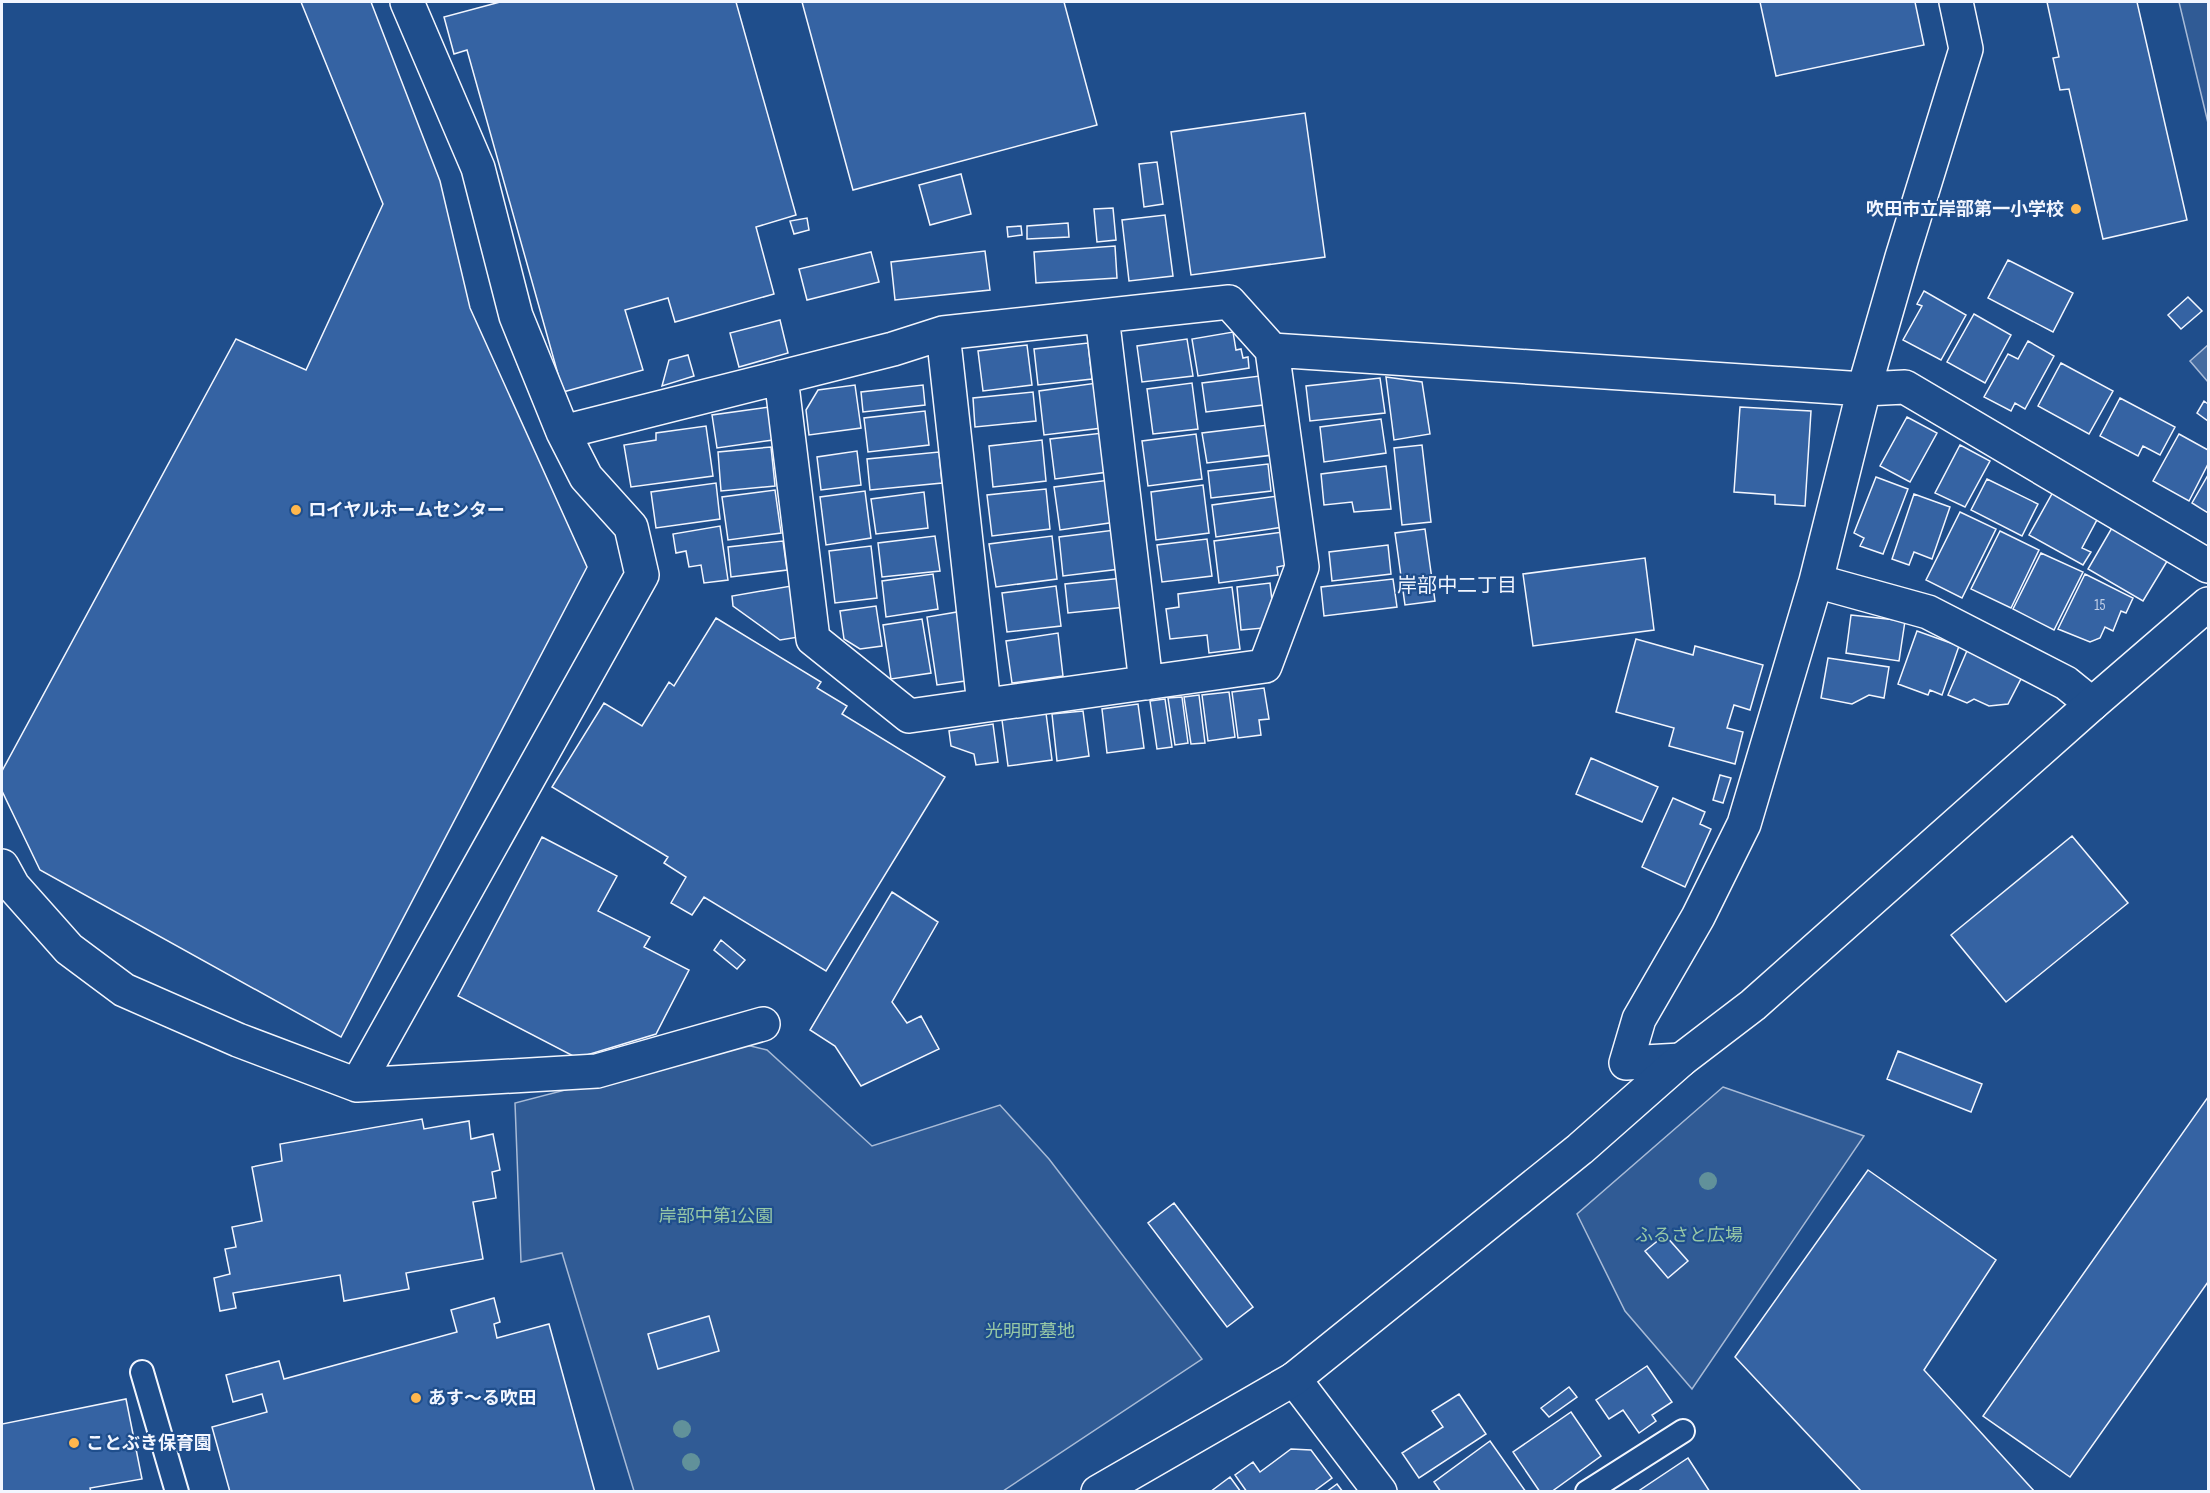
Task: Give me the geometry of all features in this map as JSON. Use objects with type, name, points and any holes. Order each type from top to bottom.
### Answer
[{"type":"street","points":[[357,1085],[642,576],[631,527],[586,477],[563,432],[516,316],[478,168],[407,2]]},
{"type":"street","points":[[1682,1060],[1626,1063],[1639,1019],[1698,917],[1744,824],[1816,581],[1864,389],[1966,49],[1956,2]]},
{"type":"street","points":[[563,432],[781,377],[893,349],[943,333],[1229,302],[1272,350],[1302,567],[1265,666],[909,716],[813,639],[781,377]]},
{"type":"street","points":[[1102,316],[1146,682]]},
{"type":"street","points":[[943,333],[984,705]]},
{"type":"street","points":[[1272,350],[1864,389],[1905,387],[2208,566]]},
{"type":"street","points":[[1816,581],[1928,612],[2066,683],[2092,704]]},
{"type":"street","points":[[1098,1491],[1294,1378],[1580,1149],[1682,1060],[1753,1005],[2208,604]]},
{"type":"street","points":[[2,866],[13,886],[69,949],[123,990],[238,1040],[357,1085],[597,1071],[763,1024]]},
{"type":"street","points":[[1294,1378],[1380,1491]]},
{"type":"lane","points":[[142,1372],[177,1491]]},
{"type":"lane","points":[[1587,1491],[1683,1431]]},
{"type":"green space","points":[[2179,2],[2208,2],[2208,123]]},
{"type":"green space","points":[[742,1044],[767,1050],[872,1146],[1000,1105],[1049,1159],[1202,1359],[1003,1491],[634,1491],[562,1253],[521,1262],[515,1103]]},
{"type":"green space","name":"ふるさと広場","points":[[1723,1087],[1864,1136],[1692,1389],[1625,1311],[1577,1214]]},
{"type":"shaded area","points":[[2208,345],[2208,382],[2190,361]]},
{"type":"building","points":[[301,2],[371,2],[440,181],[470,308],[587,567],[341,1037],[40,870],[2,791],[2,771],[236,339],[306,370],[383,204]]},
{"type":"building","points":[[500,2],[736,2],[796,215],[756,227],[774,294],[675,322],[668,298],[625,310],[643,370],[563,392],[467,50],[454,54],[444,17]]},
{"type":"building","points":[[802,2],[1064,2],[1097,125],[853,190]]},
{"type":"building","points":[[1760,2],[1915,2],[1924,45],[1776,76]]},
{"type":"building","points":[[2047,2],[2137,2],[2187,220],[2103,239],[2069,89],[2060,90],[2053,58],[2059,57]]},
{"type":"building","points":[[1305,113],[1325,257],[1191,275],[1171,132]]},
{"type":"building","points":[[1157,162],[1163,204],[1144,207],[1139,164]]},
{"type":"building","points":[[961,174],[971,214],[930,225],[919,185]]},
{"type":"building","points":[[1113,208],[1116,240],[1097,242],[1094,209]]},
{"type":"building","points":[[1165,215],[1173,276],[1129,281],[1122,220]]},
{"type":"building","points":[[807,218],[809,230],[794,234],[790,221]]},
{"type":"building","points":[[1068,223],[1069,237],[1027,239],[1027,226]]},
{"type":"building","points":[[1021,226],[1022,235],[1008,237],[1007,227]]},
{"type":"building","points":[[1115,246],[1117,278],[1036,283],[1034,252]]},
{"type":"building","points":[[985,251],[990,290],[895,300],[891,262]]},
{"type":"building","points":[[871,252],[879,282],[807,300],[799,269]]},
{"type":"building","points":[[2008,260],[2073,293],[2053,332],[1988,298]]},
{"type":"building","points":[[1924,291],[1966,315],[1941,360],[1903,340],[1922,306],[1917,304]]},
{"type":"building","points":[[2188,297],[2202,311],[2181,329],[2168,315]]},
{"type":"building","points":[[1974,314],[2011,335],[1985,383],[1947,362]]},
{"type":"building","points":[[780,320],[788,353],[739,367],[730,333]]},
{"type":"building","points":[[1233,332],[1236,350],[1241,349],[1243,358],[1248,357],[1249,368],[1198,376],[1192,339]]},
{"type":"building","points":[[1187,339],[1193,376],[1142,382],[1137,346]]},
{"type":"building","points":[[2028,341],[2054,356],[2025,409],[2015,403],[2011,411],[1984,397],[2008,354],[2018,359]]},
{"type":"building","points":[[1088,343],[1092,379],[1038,385],[1034,349]]},
{"type":"building","points":[[1027,345],[1032,385],[983,391],[978,351]]},
{"type":"building","points":[[688,355],[694,376],[662,386],[669,360]]},
{"type":"building","points":[[2061,363],[2113,391],[2089,434],[2038,406]]},
{"type":"building","points":[[1260,376],[1263,405],[1206,412],[1202,383]]},
{"type":"building","points":[[1386,377],[1422,382],[1430,434],[1394,440]]},
{"type":"building","points":[[1380,378],[1385,413],[1310,421],[1306,386]]},
{"type":"building","points":[[1097,383],[1102,428],[1044,435],[1039,391]]},
{"type":"building","points":[[1192,383],[1198,429],[1153,434],[1147,389]]},
{"type":"building","points":[[855,385],[861,428],[809,435],[806,410],[818,390]]},
{"type":"building","points":[[923,385],[925,405],[863,412],[861,392]]},
{"type":"building","points":[[1033,392],[1036,421],[975,427],[973,398]]},
{"type":"building","points":[[2120,398],[2175,427],[2160,455],[2143,446],[2138,456],[2100,436]]},
{"type":"building","points":[[2204,401],[2208,404],[2208,421],[2197,413]]},
{"type":"building","points":[[769,407],[773,440],[717,448],[712,415]]},
{"type":"building","points":[[1740,407],[1811,411],[1805,506],[1775,504],[1775,495],[1734,492]]},
{"type":"building","points":[[925,411],[929,445],[868,452],[864,418]]},
{"type":"building","points":[[1907,417],[1937,433],[1910,482],[1880,466]]},
{"type":"building","points":[[1381,419],[1386,453],[1324,462],[1320,427]]},
{"type":"building","points":[[1268,425],[1273,455],[1207,463],[1202,433]]},
{"type":"building","points":[[706,426],[713,476],[631,487],[624,445],[656,440],[656,433]]},
{"type":"building","points":[[1103,433],[1108,472],[1055,479],[1050,439]]},
{"type":"building","points":[[1196,434],[1202,479],[1148,486],[1142,441]]},
{"type":"building","points":[[2179,434],[2208,450],[2208,464],[2189,501],[2153,481]]},
{"type":"building","points":[[1042,440],[1046,481],[993,487],[989,446]]},
{"type":"building","points":[[1422,445],[1431,522],[1402,525],[1394,448]]},
{"type":"building","points":[[1960,445],[1990,461],[1965,507],[1935,493]]},
{"type":"building","points":[[771,447],[775,486],[721,491],[718,452]]},
{"type":"building","points":[[857,451],[861,485],[821,490],[817,457]]},
{"type":"building","points":[[939,452],[942,483],[870,490],[867,459]]},
{"type":"building","points":[[1268,464],[1271,491],[1211,498],[1208,471]]},
{"type":"building","points":[[1386,466],[1391,509],[1354,512],[1352,502],[1324,505],[1321,474]]},
{"type":"building","points":[[2208,475],[2208,513],[2192,503]]},
{"type":"building","points":[[1876,477],[1908,489],[1883,554],[1860,546],[1864,538],[1854,533]]},
{"type":"building","points":[[1987,479],[2038,504],[2022,536],[1971,510]]},
{"type":"building","points":[[1110,480],[1116,522],[1060,530],[1054,487]]},
{"type":"building","points":[[716,483],[720,519],[656,528],[651,492]]},
{"type":"building","points":[[1203,485],[1209,533],[1156,540],[1151,492]]},
{"type":"building","points":[[1046,489],[1050,529],[992,536],[987,495]]},
{"type":"building","points":[[775,490],[781,533],[728,540],[722,497]]},
{"type":"building","points":[[865,491],[871,538],[826,545],[820,497]]},
{"type":"building","points":[[924,492],[928,528],[876,534],[871,499]]},
{"type":"building","points":[[2053,492],[2099,516],[2082,548],[2091,552],[2083,565],[2029,535]]},
{"type":"building","points":[[1914,494],[1950,507],[1932,559],[1914,552],[1909,565],[1892,559]]},
{"type":"building","points":[[1278,496],[1283,527],[1216,537],[1212,505]]},
{"type":"building","points":[[1960,512],[1996,529],[1962,598],[1926,580]]},
{"type":"building","points":[[720,526],[728,580],[704,583],[701,565],[689,567],[686,551],[676,553],[673,534]]},
{"type":"building","points":[[2113,526],[2169,558],[2143,601],[2088,569]]},
{"type":"building","points":[[1425,529],[1435,601],[1405,605],[1395,533]]},
{"type":"building","points":[[1115,530],[1120,569],[1063,576],[1059,537]]},
{"type":"building","points":[[2000,531],[2039,550],[2011,608],[1971,589]]},
{"type":"building","points":[[1283,532],[1287,565],[1277,567],[1278,575],[1219,583],[1214,541]]},
{"type":"building","points":[[935,536],[940,571],[882,577],[878,543]]},
{"type":"building","points":[[1052,536],[1057,579],[996,587],[989,544]]},
{"type":"building","points":[[1207,539],[1212,576],[1162,582],[1157,545]]},
{"type":"building","points":[[783,541],[787,570],[731,577],[728,547]]},
{"type":"building","points":[[1388,545],[1391,574],[1332,581],[1329,552]]},
{"type":"building","points":[[871,546],[877,598],[835,603],[829,551]]},
{"type":"building","points":[[2041,553],[2083,572],[2054,630],[2013,609]]},
{"type":"building","points":[[1645,558],[1654,630],[1533,646],[1523,574]]},
{"type":"building","points":[[933,574],[938,609],[886,617],[882,581]]},
{"type":"building","points":[[2085,574],[2133,598],[2126,613],[2121,611],[2113,631],[2105,627],[2100,638],[2090,642],[2058,629]]},
{"type":"building","points":[[1123,578],[1126,607],[1068,613],[1065,584]]},
{"type":"building","points":[[1393,579],[1397,607],[1324,616],[1321,587]]},
{"type":"building","points":[[1270,583],[1275,627],[1241,630],[1237,587]]},
{"type":"building","points":[[791,586],[799,637],[780,640],[733,606],[732,596]]},
{"type":"building","points":[[1056,586],[1061,626],[1007,632],[1002,593]]},
{"type":"building","points":[[1232,587],[1240,649],[1209,653],[1207,635],[1170,639],[1166,609],[1179,607],[1178,594]]},
{"type":"building","points":[[876,606],[882,646],[860,649],[844,639],[840,611]]},
{"type":"building","points":[[963,611],[965,681],[937,685],[927,617]]},
{"type":"building","points":[[1851,615],[1905,621],[1899,661],[1846,653]]},
{"type":"building","points":[[716,618],[821,682],[817,688],[847,706],[842,714],[945,777],[826,971],[704,897],[692,915],[671,903],[686,877],[664,863],[668,857],[552,787],[604,703],[642,726],[669,682],[674,686]]},
{"type":"building","points":[[922,619],[931,673],[891,679],[883,625]]},
{"type":"building","points":[[1917,631],[1959,646],[1942,695],[1930,690],[1928,695],[1898,684]]},
{"type":"building","points":[[1058,633],[1063,676],[1012,683],[1006,641]]},
{"type":"building","points":[[1636,639],[1693,655],[1695,646],[1763,665],[1750,710],[1734,705],[1727,728],[1743,732],[1735,764],[1669,746],[1674,728],[1616,712]]},
{"type":"building","points":[[1969,646],[2025,671],[2008,704],[1989,706],[1974,699],[1967,703],[1948,695]]},
{"type":"building","points":[[1828,658],[1889,667],[1884,698],[1869,695],[1852,704],[1821,698]]},
{"type":"building","points":[[1264,688],[1269,719],[1259,720],[1261,735],[1238,738],[1232,692]]},
{"type":"building","points":[[1229,692],[1235,737],[1208,741],[1202,695]]},
{"type":"building","points":[[1199,695],[1205,743],[1191,744],[1184,697]]},
{"type":"building","points":[[1182,697],[1188,743],[1175,745],[1168,698]]},
{"type":"building","points":[[1165,699],[1172,747],[1157,749],[1150,701]]},
{"type":"building","points":[[1138,704],[1144,748],[1107,753],[1102,709]]},
{"type":"building","points":[[1083,711],[1089,756],[1057,761],[1052,714]]},
{"type":"building","points":[[1046,713],[1052,760],[1008,766],[1002,720]]},
{"type":"building","points":[[993,724],[998,762],[976,765],[974,754],[951,746],[949,731]]},
{"type":"building","points":[[1591,758],[1658,787],[1642,822],[1576,794]]},
{"type":"building","points":[[1720,775],[1731,778],[1723,803],[1713,800]]},
{"type":"building","points":[[1673,798],[1705,812],[1700,824],[1711,829],[1685,887],[1642,867]]},
{"type":"building","points":[[2072,836],[2128,903],[2006,1002],[1951,935]]},
{"type":"building","points":[[542,837],[617,876],[598,911],[650,937],[644,947],[689,970],[656,1034],[577,1058],[458,996]]},
{"type":"building","points":[[892,892],[938,922],[892,1002],[907,1023],[921,1016],[939,1049],[861,1086],[835,1046],[810,1030]]},
{"type":"building","points":[[721,940],[745,960],[737,969],[714,950]]},
{"type":"building","points":[[1898,1051],[1982,1084],[1971,1112],[1887,1079]]},
{"type":"building","points":[[2208,1097],[2208,1282],[2070,1477],[1983,1416]]},
{"type":"building","points":[[422,1119],[424,1129],[469,1121],[471,1139],[493,1134],[500,1170],[492,1172],[496,1198],[473,1202],[483,1259],[406,1273],[409,1289],[344,1301],[340,1275],[233,1293],[236,1308],[220,1311],[214,1278],[230,1274],[225,1249],[236,1247],[232,1227],[262,1221],[252,1167],[282,1161],[280,1144]]},
{"type":"building","points":[[1868,1170],[1996,1260],[1924,1370],[2035,1492],[1862,1492],[1735,1357]]},
{"type":"building","points":[[1174,1203],[1253,1307],[1227,1327],[1148,1223]]},
{"type":"building","points":[[1665,1235],[1688,1261],[1668,1278],[1645,1251]]},
{"type":"building","name":"あす～る吹田","points":[[494,1298],[500,1322],[494,1324],[497,1338],[549,1324],[595,1492],[230,1492],[212,1427],[267,1412],[262,1394],[233,1402],[226,1375],[279,1361],[284,1379],[457,1332],[451,1310]]},
{"type":"building","points":[[709,1316],[719,1351],[658,1369],[648,1334]]},
{"type":"building","points":[[1647,1366],[1672,1402],[1652,1415],[1656,1421],[1639,1433],[1623,1410],[1609,1419],[1596,1400]]},
{"type":"building","points":[[1569,1387],[1577,1397],[1549,1417],[1541,1408]]},
{"type":"building","points":[[1459,1394],[1486,1434],[1419,1478],[1402,1453],[1443,1427],[1432,1411]]},
{"type":"building","name":"ことぶき保育園","points":[[126,1399],[142,1479],[90,1488],[91,1492],[2,1492],[2,1424]]},
{"type":"building","points":[[1571,1412],[1601,1456],[1551,1492],[1540,1492],[1513,1452]]},
{"type":"building","points":[[1490,1441],[1526,1492],[1441,1492],[1434,1482]]},
{"type":"building","points":[[1291,1449],[1311,1450],[1332,1478],[1313,1492],[1247,1492],[1235,1475],[1253,1462],[1260,1472]]},
{"type":"building","points":[[1688,1458],[1710,1492],[1637,1492]]},
{"type":"building","points":[[1230,1477],[1241,1492],[1210,1492]]},
{"type":"building","points":[[1337,1484],[1343,1492],[1326,1492]]},
{"type":"place","name":"吹田市立岸部第一小学校","points":[[2076,209]]},
{"type":"place","name":"ロイヤルホームセンター","points":[[296,510]]},
{"type":"place","name":"あす～る吹田","points":[[416,1398]]},
{"type":"place","name":"ことぶき保育園","points":[[74,1443]]},
{"type":"district","name":"岸部中二丁目","points":[[1457,586]]},
{"type":"park label","name":"岸部中第1公園","points":[[716,1216]]},
{"type":"park label","name":"光明町墓地","points":[[1030,1331]]}]
